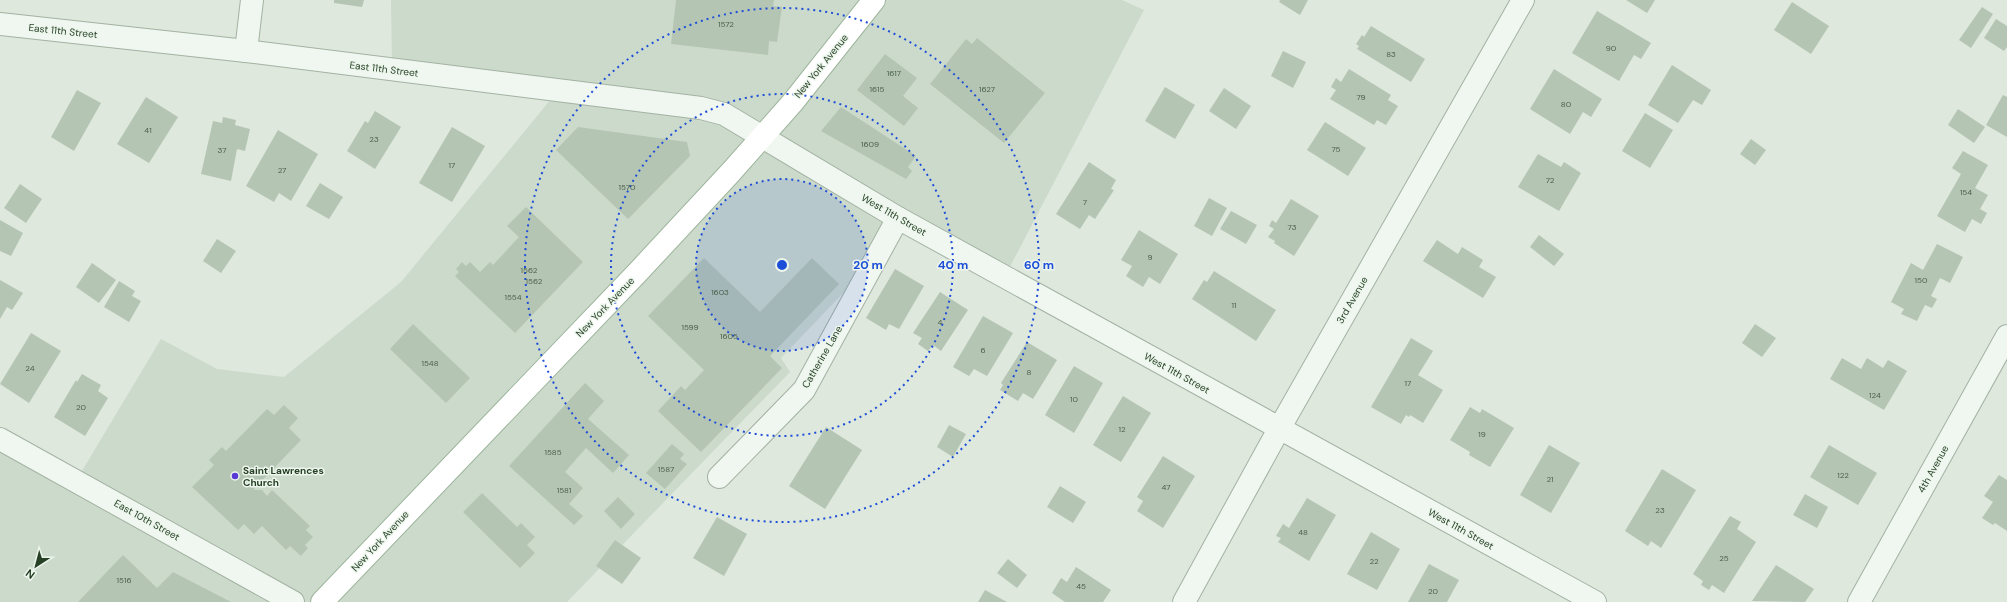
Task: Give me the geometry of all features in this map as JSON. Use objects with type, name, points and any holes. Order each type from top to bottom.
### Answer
[{"type":"main road","name":"New York Avenue","points":[[322,602],[638,272],[762,137],[793,102],[874,0]]},
{"type":"street","points":[[246,51],[252,0]]},
{"type":"street","name":"3rd Avenue","points":[[1184,602],[1278,429],[1523,0]]},
{"type":"street","name":"East 11th Street","points":[[0,24],[246,51],[701,108],[724,114],[762,137]]},
{"type":"street","name":"West 11th Street","points":[[762,137],[898,218],[1278,429],[1595,602]]},
{"type":"street","name":"Catherine Lane","points":[[719,478],[804,390],[898,218]]},
{"type":"street","name":"4th Avenue","points":[[1859,602],[2007,336]]},
{"type":"street","name":"East 10th Street","points":[[0,439],[294,602]]},
{"type":"shaded area","points":[[391,0],[1122,0],[1144,10],[1002,282],[889,220],[850,286],[781,358],[790,372],[567,602],[0,602],[0,452],[70,491],[161,339],[217,369],[284,377],[401,282],[565,82],[392,64]]},
{"type":"building","points":[[334,0],[364,0],[362,7],[334,3]]},
{"type":"building","points":[[676,0],[774,0],[773,6],[782,7],[777,42],[769,41],[768,55],[671,44]]},
{"type":"building","points":[[1280,0],[1308,0],[1300,15],[1279,2]]},
{"type":"building","points":[[1626,0],[1655,0],[1647,13]]},
{"type":"building","points":[[1792,2],[1829,26],[1811,54],[1774,30]]},
{"type":"building","points":[[1982,7],[1993,14],[1971,48],[1959,40]]},
{"type":"building","points":[[1597,11],[1651,43],[1641,59],[1634,55],[1619,81],[1572,53]]},
{"type":"building","points":[[1996,19],[2007,26],[2007,47],[2004,51],[1984,38]]},
{"type":"building","points":[[1371,26],[1425,59],[1411,82],[1357,49],[1359,46],[1356,44],[1362,35],[1364,37]]},
{"type":"building","points":[[977,38],[1045,93],[1004,143],[930,84],[966,39],[972,44]]},
{"type":"building","points":[[1283,51],[1306,62],[1293,88],[1271,76]]},
{"type":"building","points":[[885,54],[917,78],[903,96],[918,108],[904,126],[857,90]]},
{"type":"building","points":[[1672,65],[1711,90],[1702,105],[1693,100],[1678,123],[1648,105]]},
{"type":"building","points":[[1349,69],[1391,95],[1388,100],[1398,106],[1386,125],[1377,120],[1374,125],[1330,99],[1336,90],[1331,87],[1336,78],[1341,82]]},
{"type":"building","points":[[1554,69],[1602,99],[1591,117],[1583,112],[1570,134],[1530,109]]},
{"type":"building","points":[[1165,87],[1195,105],[1175,139],[1145,121]]},
{"type":"building","points":[[1224,88],[1251,106],[1236,129],[1209,111]]},
{"type":"building","points":[[77,90],[101,103],[74,151],[51,137]]},
{"type":"building","points":[[2003,95],[2007,97],[2007,137],[1986,125]]},
{"type":"building","points":[[146,97],[178,117],[149,163],[117,144]]},
{"type":"building","points":[[841,107],[916,156],[908,167],[912,171],[906,179],[821,131]]},
{"type":"building","points":[[1958,109],[1985,127],[1974,143],[1948,125]]},
{"type":"building","points":[[375,111],[401,127],[375,169],[347,151],[365,121],[368,123]]},
{"type":"building","points":[[1645,113],[1673,130],[1650,168],[1622,151]]},
{"type":"building","points":[[223,117],[236,120],[235,125],[250,129],[245,151],[237,149],[231,181],[201,174],[213,121],[222,123]]},
{"type":"building","points":[[1325,122],[1366,148],[1348,176],[1307,150]]},
{"type":"building","points":[[452,127],[485,146],[452,202],[419,183]]},
{"type":"building","points":[[578,127],[687,142],[690,156],[628,219],[556,150]]},
{"type":"building","points":[[278,130],[318,154],[291,201],[279,193],[274,202],[246,186]]},
{"type":"building","points":[[1751,139],[1766,150],[1755,165],[1740,154]]},
{"type":"building","points":[[1963,151],[1988,165],[1975,188],[1988,195],[1980,209],[1987,213],[1981,224],[1972,219],[1965,232],[1937,216],[1961,174],[1952,168]]},
{"type":"building","points":[[1538,154],[1561,167],[1564,162],[1581,173],[1559,211],[1518,187]]},
{"type":"building","points":[[1089,162],[1116,180],[1111,189],[1114,190],[1095,219],[1089,215],[1080,229],[1056,214]]},
{"type":"building","points":[[320,183],[343,197],[329,219],[306,206]]},
{"type":"building","points":[[20,184],[42,199],[26,223],[4,208]]},
{"type":"building","points":[[1209,198],[1227,208],[1212,236],[1194,226]]},
{"type":"building","points":[[1291,199],[1319,216],[1294,256],[1274,243],[1275,241],[1268,237],[1274,229],[1269,226],[1272,220],[1276,223]]},
{"type":"building","points":[[526,207],[583,262],[515,333],[455,276],[459,272],[456,269],[462,262],[466,266],[470,262],[480,272],[490,262],[493,265],[519,237],[507,226]]},
{"type":"building","points":[[1231,211],[1257,225],[1246,244],[1220,229]]},
{"type":"building","points":[[0,220],[23,233],[11,256],[0,251]]},
{"type":"building","points":[[1139,230],[1178,254],[1160,284],[1149,277],[1143,287],[1126,276],[1132,266],[1121,260]]},
{"type":"building","points":[[1539,235],[1564,254],[1554,266],[1530,247]]},
{"type":"building","points":[[217,239],[236,251],[221,273],[203,261]]},
{"type":"building","points":[[1437,240],[1458,254],[1462,247],[1483,260],[1479,267],[1496,277],[1483,298],[1423,261]]},
{"type":"building","points":[[1937,244],[1963,257],[1950,283],[1940,278],[1931,296],[1937,299],[1932,308],[1925,305],[1917,321],[1901,314],[1904,309],[1891,302],[1911,263],[1923,270]]},
{"type":"building","points":[[704,258],[760,312],[812,258],[839,284],[770,356],[782,368],[701,452],[658,411],[681,386],[685,390],[704,370],[648,316]]},
{"type":"building","points":[[92,263],[116,280],[99,303],[76,287]]},
{"type":"building","points":[[895,269],[924,286],[899,329],[889,324],[886,330],[866,318]]},
{"type":"building","points":[[1214,271],[1276,310],[1256,341],[1192,299],[1204,280],[1207,282]]},
{"type":"building","points":[[0,280],[23,293],[12,310],[7,307],[0,319]]},
{"type":"building","points":[[119,281],[135,291],[132,296],[141,301],[129,322],[104,307]]},
{"type":"building","points":[[940,292],[968,310],[941,351],[933,345],[928,351],[918,344],[922,338],[913,333]]},
{"type":"building","points":[[983,316],[1013,333],[987,376],[974,369],[969,376],[953,367]]},
{"type":"building","points":[[413,324],[470,378],[446,403],[390,349]]},
{"type":"building","points":[[1755,324],[1776,338],[1762,357],[1742,343]]},
{"type":"building","points":[[31,333],[61,351],[29,403],[0,384]]},
{"type":"building","points":[[1411,338],[1433,351],[1418,375],[1443,390],[1423,423],[1410,415],[1409,417],[1406,415],[1401,424],[1371,407]]},
{"type":"building","points":[[1027,342],[1057,360],[1033,399],[1023,393],[1018,401],[1000,390],[1003,385],[1001,383]]},
{"type":"building","points":[[1842,358],[1861,369],[1867,358],[1883,368],[1888,360],[1907,371],[1884,410],[1830,379]]},
{"type":"building","points":[[1074,366],[1103,383],[1074,433],[1045,415]]},
{"type":"building","points":[[82,374],[101,385],[98,391],[108,398],[85,436],[54,417],[76,380],[77,382]]},
{"type":"building","points":[[585,383],[604,401],[588,419],[629,455],[613,473],[586,448],[565,472],[583,488],[569,504],[583,516],[574,525],[509,466]]},
{"type":"building","points":[[1123,396],[1151,413],[1121,462],[1093,445]]},
{"type":"building","name":"Saint Lawrences Church","points":[[284,405],[298,418],[289,428],[301,440],[253,490],[262,490],[267,496],[272,490],[310,526],[306,530],[313,537],[305,545],[308,548],[301,556],[290,546],[286,550],[262,526],[254,534],[244,524],[238,530],[192,487],[214,465],[209,460],[222,447],[226,451],[267,409],[274,415]]},
{"type":"building","points":[[1470,407],[1480,413],[1482,409],[1514,428],[1490,467],[1469,455],[1470,452],[1450,440]]},
{"type":"building","points":[[949,425],[966,434],[953,457],[937,447]]},
{"type":"building","points":[[826,427],[862,450],[825,509],[789,486]]},
{"type":"building","points":[[672,444],[684,454],[680,459],[687,464],[665,489],[646,473]]},
{"type":"building","points":[[1549,445],[1580,463],[1551,513],[1520,495]]},
{"type":"building","points":[[1829,445],[1877,473],[1858,505],[1810,477]]},
{"type":"building","points":[[1163,456],[1195,476],[1163,528],[1137,511],[1143,501],[1137,497]]},
{"type":"building","points":[[1662,469],[1696,490],[1661,548],[1651,541],[1648,546],[1625,531]]},
{"type":"building","points":[[1999,475],[2007,480],[2007,531],[1995,523],[1993,525],[1982,518],[1993,502],[1984,496]]},
{"type":"building","points":[[1060,486],[1086,502],[1073,523],[1047,507]]},
{"type":"building","points":[[482,493],[517,527],[521,523],[535,537],[527,545],[535,553],[520,568],[463,512]]},
{"type":"building","points":[[1805,494],[1828,507],[1817,528],[1793,515]]},
{"type":"building","points":[[618,497],[635,514],[621,529],[604,511]]},
{"type":"building","points":[[1307,498],[1336,515],[1309,561],[1278,542],[1281,538],[1276,536],[1283,524],[1289,528]]},
{"type":"building","points":[[1730,516],[1741,522],[1737,529],[1756,542],[1724,593],[1712,585],[1709,590],[1701,585],[1703,581],[1693,574]]},
{"type":"building","points":[[717,517],[747,534],[724,576],[693,558]]},
{"type":"building","points":[[1371,532],[1400,549],[1377,590],[1347,574]]},
{"type":"building","points":[[615,540],[641,558],[622,584],[596,566]]},
{"type":"building","points":[[123,555],[157,588],[173,572],[231,602],[78,602]]},
{"type":"building","points":[[1008,559],[1027,575],[1017,588],[997,573]]},
{"type":"building","points":[[1429,564],[1459,580],[1447,602],[1408,602]]},
{"type":"building","points":[[1776,565],[1814,589],[1805,602],[1752,601]]},
{"type":"building","points":[[1076,567],[1111,590],[1103,602],[1065,602],[1052,593],[1061,578],[1067,582]]},
{"type":"building","points":[[985,590],[1007,602],[978,602]]},
{"type":"place","name":"Saint Lawrences Church","points":[[235,476]]}]
